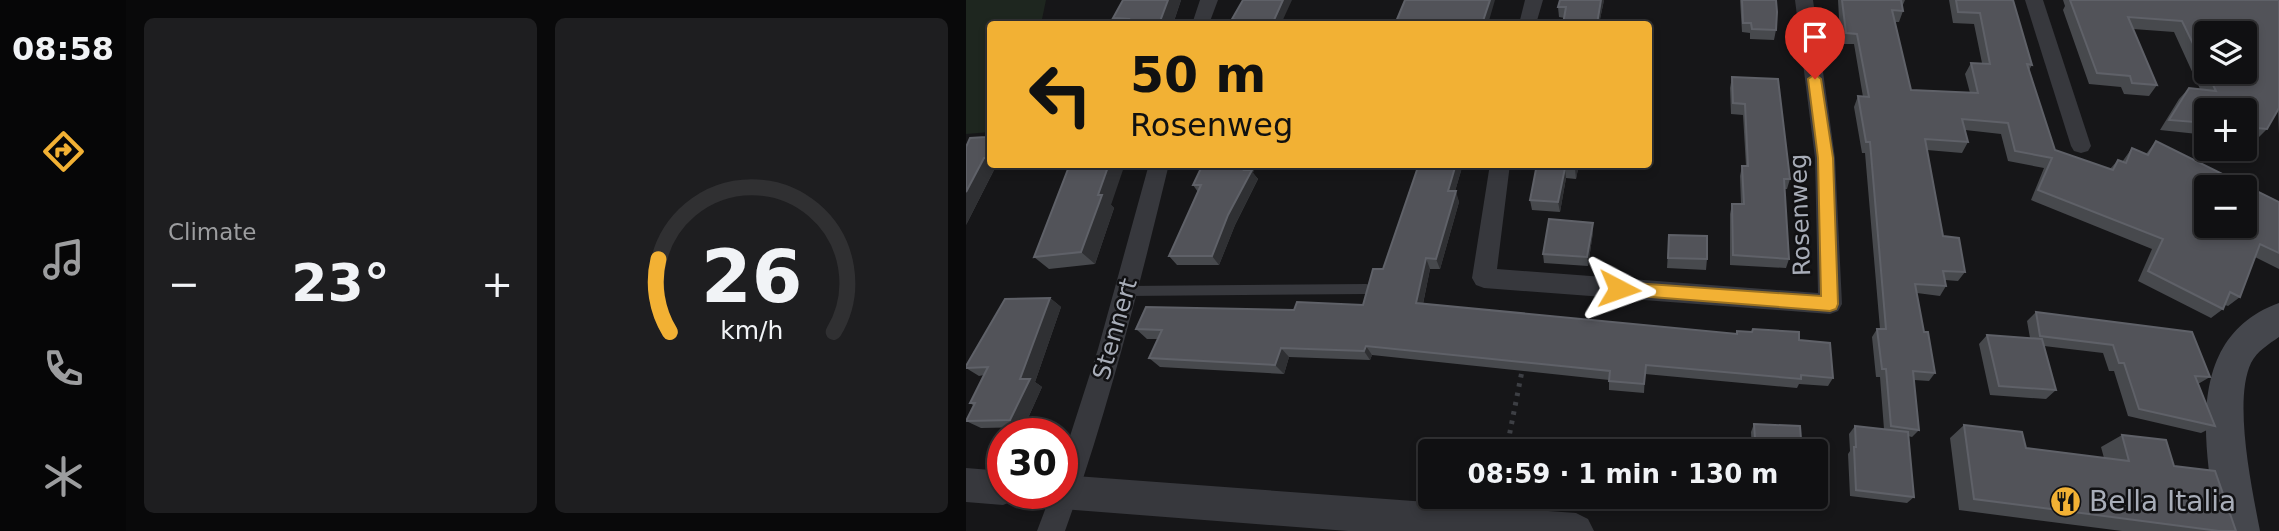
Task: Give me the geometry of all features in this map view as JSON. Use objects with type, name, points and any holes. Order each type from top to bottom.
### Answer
[{"type":"main road","points":[[2239,531],[2232,497],[2225,390],[2239,348],[2279,318]]},
{"type":"street","points":[[1202,21],[1209,0]]},
{"type":"street","points":[[1529,21],[1534,0]]},
{"type":"street","name":"Rosenweg","points":[[1499,168],[1485,278],[1830,304],[1825,158],[1804,0]]},
{"type":"street","points":[[2034,0],[2081,146]]},
{"type":"street","name":"Stennert","points":[[1078,448],[1127,292],[1158,168]]},
{"type":"street","points":[[966,485],[987,487]]},
{"type":"street","points":[[1078,493],[1576,531]]},
{"type":"street","points":[[1051,531],[1058,509]]},
{"type":"lane","points":[[1127,292],[1366,289]]},
{"type":"path","points":[[1509,439],[1524,361]]},
{"type":"shaded area","points":[[966,0],[1046,0],[1042,21],[987,21],[987,132],[966,134]]},
{"type":"building","points":[[1123,0],[1168,0],[1160,21],[1113,18]]},
{"type":"building","points":[[1243,0],[1283,0],[1274,20],[1278,21],[1232,19]]},
{"type":"building","points":[[1405,0],[1490,0],[1483,21],[1396,21]]},
{"type":"building","points":[[1560,0],[1601,0],[1598,21],[1564,21],[1566,7],[1558,7]]},
{"type":"building","points":[[1742,0],[1776,0],[1776,30],[1752,29],[1751,23],[1743,23]]},
{"type":"building","points":[[1842,0],[1901,0],[1903,11],[1892,10],[1911,90],[1978,93],[1971,63],[1990,64],[1980,13],[1958,12],[1956,0],[2013,0],[2032,65],[2027,64],[2055,150],[2113,170],[2118,160],[2126,163],[2132,148],[2148,155],[2156,141],[2225,175],[2194,175],[2194,238],[2257,238],[2257,191],[2279,202],[2279,253],[2260,244],[2240,297],[2230,292],[2223,309],[2148,271],[2163,239],[2038,190],[2052,158],[2015,151],[2008,123],[1962,119],[1968,142],[1925,139],[1943,236],[1959,238],[1965,272],[1943,271],[1946,286],[1915,284],[1924,332],[1928,332],[1935,373],[1913,371],[1919,430],[1891,426],[1886,369],[1882,369],[1877,329],[1886,329],[1870,142],[1866,142],[1858,96],[1869,97],[1857,34],[1846,33]]},
{"type":"building","points":[[2070,0],[2279,0],[2279,108],[2267,129],[2257,128],[2257,98],[2194,98],[2194,122],[2169,120],[2189,88],[2216,91],[2213,84],[2257,84],[2257,21],[2194,21],[2194,46],[2182,21],[2128,17],[2157,85],[2132,83],[2130,76],[2097,73]]},
{"type":"building","points":[[1732,77],[1778,79],[1790,179],[1784,179],[1789,259],[1733,255],[1732,204],[1744,204],[1742,166],[1748,166],[1745,104],[1733,103]]},
{"type":"building","points":[[987,135],[987,158],[984,158],[966,192],[966,147],[970,138]]},
{"type":"building","points":[[1068,168],[1108,168],[1098,195],[1102,195],[1081,252],[1034,257]]},
{"type":"building","points":[[1201,168],[1252,170],[1228,215],[1212,256],[1169,256],[1201,185],[1193,185]]},
{"type":"building","points":[[1418,168],[1455,168],[1448,191],[1456,191],[1436,259],[1426,258],[1416,303],[1737,334],[1737,331],[1752,332],[1753,329],[1799,332],[1799,340],[1830,343],[1833,378],[1801,375],[1801,379],[1646,365],[1644,384],[1609,381],[1610,371],[1366,346],[1364,351],[1281,348],[1275,365],[1149,358],[1162,330],[1136,329],[1146,307],[1294,310],[1297,302],[1363,305],[1373,269],[1383,269]]},
{"type":"building","points":[[1536,168],[1565,168],[1558,202],[1530,200]]},
{"type":"building","points":[[1549,219],[1593,223],[1587,257],[1543,254]]},
{"type":"building","points":[[1669,235],[1707,236],[1707,259],[1668,258]]},
{"type":"building","points":[[1050,298],[1020,379],[1030,379],[1011,418],[966,421],[975,403],[970,403],[988,367],[966,366],[1005,299]]},
{"type":"building","points":[[2036,312],[2192,332],[2210,377],[2195,376],[2215,426],[2139,409],[2124,363],[2119,363],[2113,345],[2040,336]]},
{"type":"building","points":[[1987,335],[2042,339],[2056,390],[1999,386]]},
{"type":"building","points":[[1754,424],[1800,426],[1801,439],[1755,439]]},
{"type":"building","points":[[1964,425],[2022,432],[2026,448],[2129,461],[2122,435],[2166,440],[2174,466],[2215,471],[2236,531],[1974,499]]},
{"type":"building","points":[[1855,426],[1908,432],[1914,497],[1856,490]]},
{"type":"place","name":"Bella Italia","points":[[2066,501]]},
{"type":"route","points":[[1619,289],[1830,304],[1825,158],[1815,79]]}]
